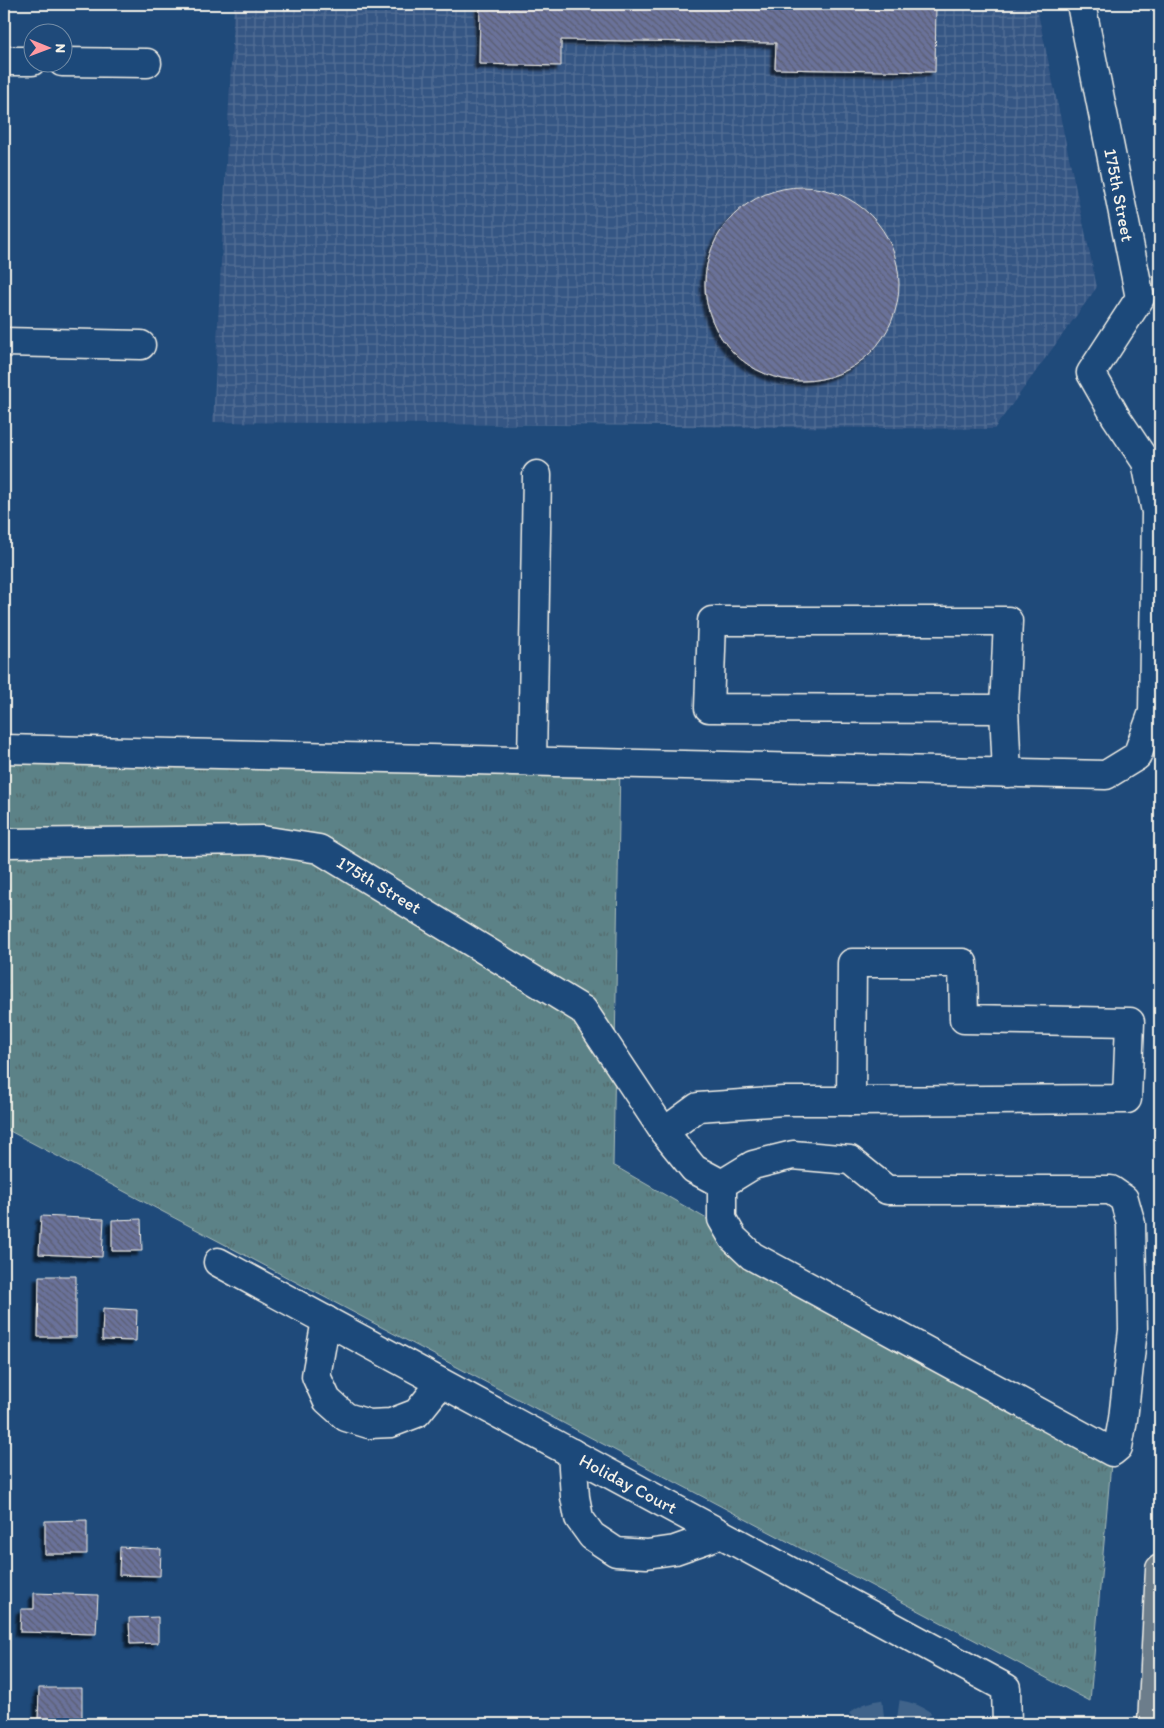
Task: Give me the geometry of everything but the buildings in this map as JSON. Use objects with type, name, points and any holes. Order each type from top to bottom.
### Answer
[{"type":"highway","points":[[1152,1724],[1160,1569]]},
{"type":"street","name":"175th Street","points":[[1006,773],[1106,775],[1137,756],[1153,712],[1156,512],[1146,462],[1116,417],[1091,373],[1140,298],[1081,4]]},
{"type":"street","points":[[4,61],[22,61]]},
{"type":"street","points":[[72,62],[147,63]]},
{"type":"street","points":[[4,342],[141,345]]},
{"type":"street","points":[[532,762],[537,475]]},
{"type":"street","points":[[4,749],[1006,773],[1004,710],[1008,621],[712,621],[709,708],[1004,710]]},
{"type":"street","name":"175th Street","points":[[4,843],[262,840],[319,849],[583,1010],[664,1132],[694,1169],[722,1184]]},
{"type":"street","points":[[664,1132],[698,1108],[783,1101],[851,1101],[1128,1099],[1130,1022],[964,1019],[963,963],[852,963],[851,1101]]},
{"type":"street","points":[[793,1155],[850,1160],[887,1190],[1111,1190],[1124,1199],[1130,1224],[1133,1330],[1118,1448],[1112,1452],[752,1256],[733,1238],[722,1220],[722,1184],[753,1165],[793,1155]]},
{"type":"street","name":"Holiday Court","points":[[218,1262],[1006,1688],[1007,1724]]},
{"type":"street","points":[[326,1320],[316,1376],[327,1400],[346,1417],[369,1424],[391,1423],[417,1413],[442,1383]]},
{"type":"street","points":[[572,1453],[579,1518],[592,1536],[616,1552],[647,1554],[675,1550],[721,1534]]},
{"type":"shaded area","points":[[234,4],[1036,4],[1097,287],[994,429],[213,422]]},
{"type":"green space","points":[[4,749],[620,764],[613,1165],[1112,1452],[1090,1701],[4,1128]]},
{"type":"tunnel","points":[[858,1724],[865,1719],[882,1714],[908,1716],[923,1724]]}]
